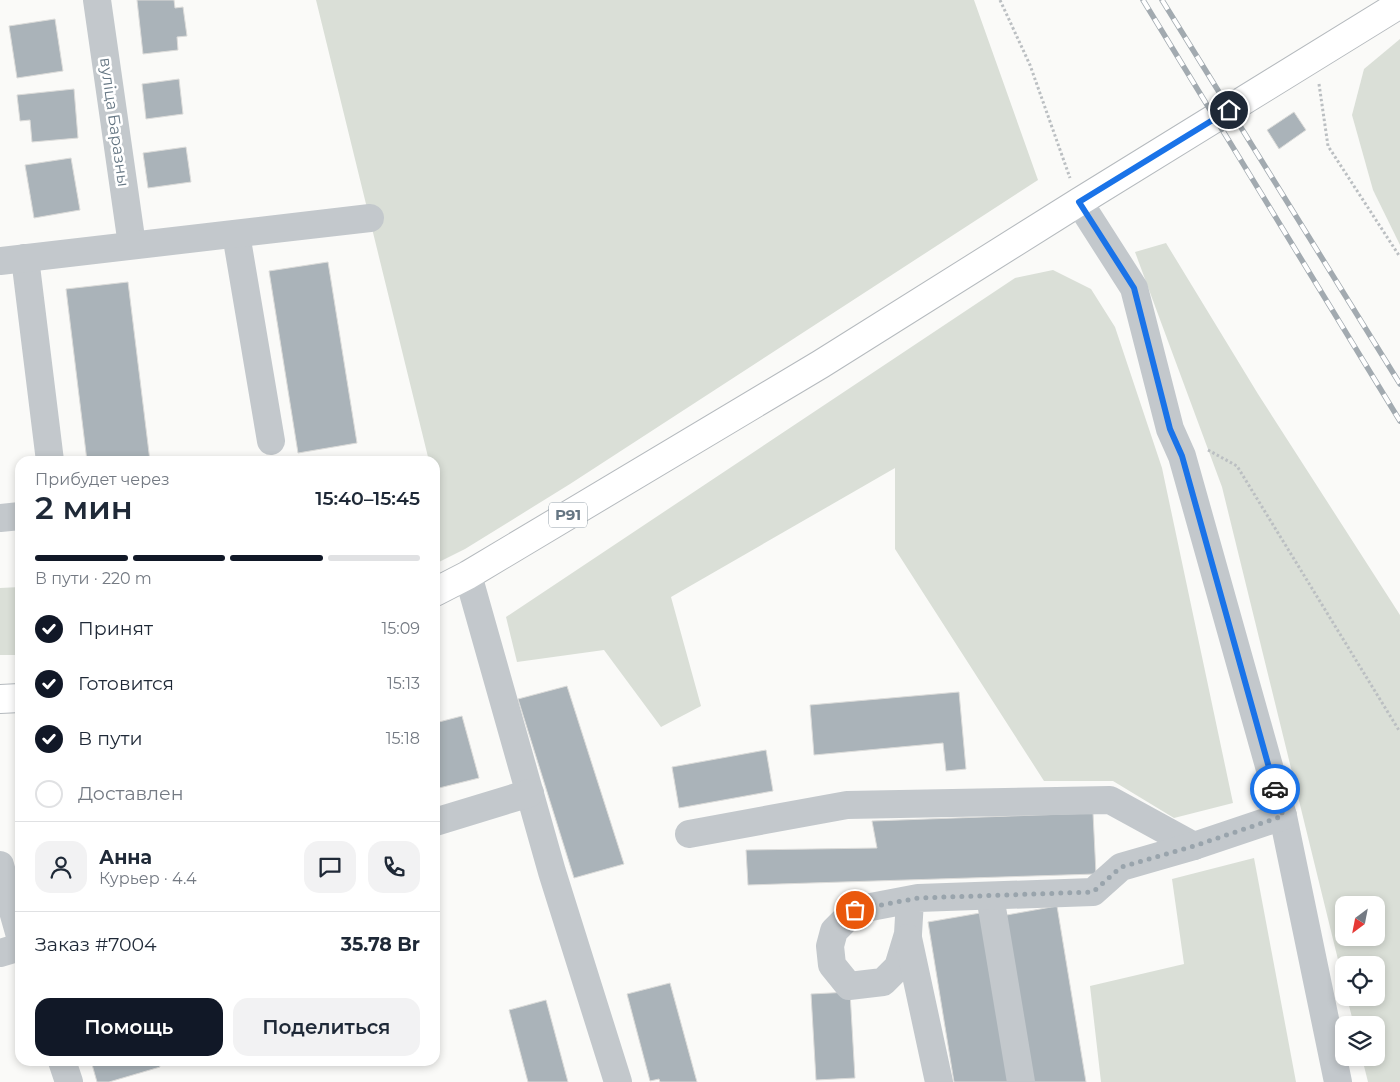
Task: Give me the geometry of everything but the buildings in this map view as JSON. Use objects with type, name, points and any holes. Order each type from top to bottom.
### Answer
[{"type":"main road","name":"Р91","points":[[440,589],[468,575],[821,364],[1400,4]]},
{"type":"main road","points":[[0,699],[15,698]]},
{"type":"street","name":"вуліца Баразны","points":[[97,0],[132,245]]},
{"type":"street","points":[[1079,202],[1134,288],[1170,429],[1182,456],[1283,816],[1338,1082]]},
{"type":"street","points":[[49,456],[12,260],[370,218]]},
{"type":"street","points":[[236,234],[271,440]]},
{"type":"street","points":[[0,518],[15,516]]},
{"type":"street","points":[[468,575],[552,872],[618,1082]]},
{"type":"street","points":[[440,820],[530,793]]},
{"type":"street","points":[[689,834],[847,805],[1110,800],[1194,846]]},
{"type":"street","points":[[910,900],[908,934],[898,967],[883,982],[849,986],[832,964],[830,946],[834,931],[855,910],[918,898],[1093,892],[1121,867],[1194,846],[1283,816]]},
{"type":"street","points":[[0,865],[15,918]]},
{"type":"street","points":[[990,896],[1021,1082]]},
{"type":"street","points":[[908,934],[939,1082]]},
{"type":"street","points":[[0,953],[15,948]]},
{"type":"street","points":[[64,1066],[69,1082]]},
{"type":"path","points":[[1000,0],[1030,65],[1079,202]]},
{"type":"path","points":[[1319,81],[1328,146],[1400,257]]},
{"type":"path","points":[[1204,447],[1237,466],[1400,732]]},
{"type":"shaded area","points":[[316,0],[974,0],[1038,180],[570,484],[465,549],[440,562],[440,456],[428,456]]},
{"type":"shaded area","points":[[1400,39],[1400,245],[1373,190],[1352,115],[1364,69]]},
{"type":"shaded area","points":[[1166,243],[1258,394],[1400,615],[1400,1082],[1368,1082],[1364,1066],[1385,1066],[1385,1016],[1352,1016],[1349,1006],[1385,1006],[1385,956],[1337,956],[1222,487],[1135,252]]},
{"type":"shaded area","points":[[1053,270],[1091,289],[1115,327],[1162,468],[1233,803],[1174,818],[1113,781],[1044,781],[895,549],[895,468],[671,597],[701,706],[661,727],[604,650],[517,662],[506,617],[1015,278]]},
{"type":"shaded area","points":[[15,587],[15,655],[0,655],[0,588]]},
{"type":"shaded area","points":[[1254,858],[1296,1082],[1101,1082],[1090,986],[1184,964],[1172,879]]},
{"type":"railway","points":[[1143,0],[1400,421]]},
{"type":"railway","points":[[1162,0],[1400,384]]},
{"type":"way so far","points":[[855,910],[918,898],[1093,892],[1121,867],[1194,846],[1283,816],[1275,789]]},
{"type":"route","points":[[1229,110],[1079,202],[1134,288],[1170,429],[1182,456],[1275,789]]}]
